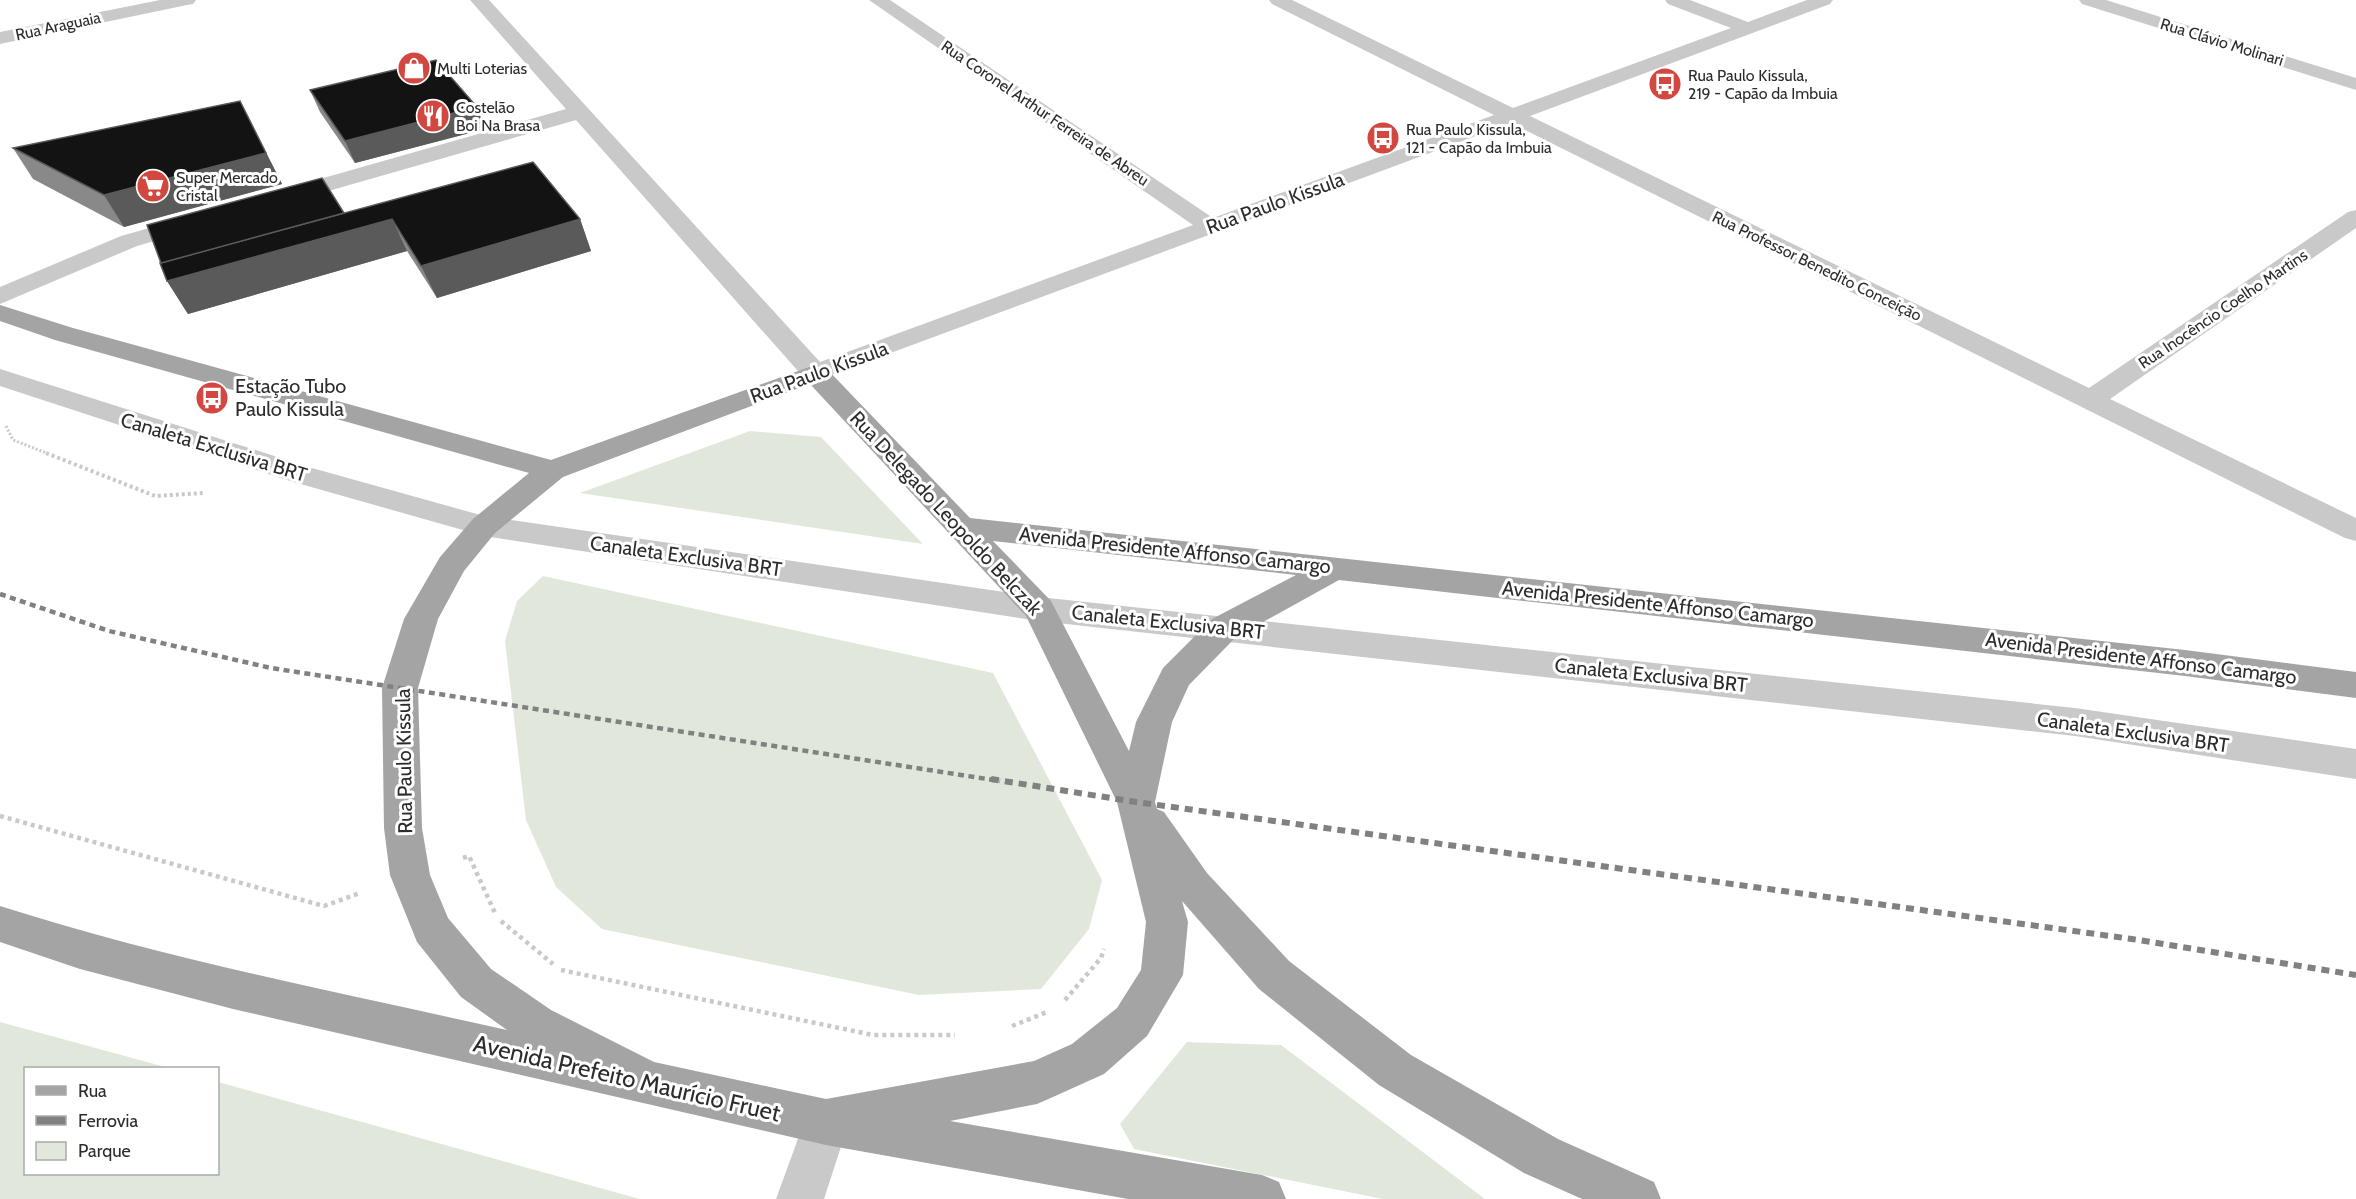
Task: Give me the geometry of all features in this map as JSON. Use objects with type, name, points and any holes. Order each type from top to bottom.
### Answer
[{"type":"main road","points":[[0,313],[64,334],[552,470]]},
{"type":"main road","name":"Rua Paulo Kissula","points":[[648,1083],[536,1025],[476,982],[432,929],[410,875],[403,828],[400,688],[421,619],[451,564],[484,526],[552,470],[815,373]]},
{"type":"main road","name":"Rua Delegado Leopoldo Belczak","points":[[815,373],[1039,609],[1136,802],[1167,922],[1162,975],[1132,1022],[1088,1059],[1037,1082],[826,1122]]},
{"type":"main road","name":"Avenida Presidente Affonso Camargo","points":[[960,527],[2174,661],[2356,685]]},
{"type":"main road","points":[[1336,568],[1224,628],[1175,677],[1154,722],[1136,802],[1192,885],[1274,975],[1395,1070],[1541,1156],[1637,1199]]},
{"type":"main road","name":"Avenida Prefeito Maurício Fruet","points":[[0,924],[80,950],[233,989],[826,1122],[1262,1199]]},
{"type":"street","name":"Rua Araguaia","points":[[0,38],[188,0]]},
{"type":"street","name":"Rua Delegado Leopoldo Belczak","points":[[479,0],[815,373]]},
{"type":"street","name":"Rua Coronel Arthur Ferreira de Abreu","points":[[878,0],[1211,227]]},
{"type":"street","name":"Rua Professor Benedito Conceição","points":[[1278,0],[2356,531]]},
{"type":"street","points":[[1674,0],[1748,28]]},
{"type":"street","name":"Rua Paulo Kissula","points":[[815,373],[1824,0]]},
{"type":"street","name":"Rua Clávio Molinari","points":[[2088,0],[2356,84]]},
{"type":"street","points":[[264,202],[580,112]]},
{"type":"street","points":[[0,296],[129,241],[219,215]]},
{"type":"street","name":"Rua Inocêncio Coelho Martins","points":[[2090,400],[2356,217]]},
{"type":"street","name":"Canaleta Exclusiva BRT","points":[[0,377],[159,431],[406,506],[484,526],[1039,609],[2075,722],[2356,764]]},
{"type":"street","points":[[800,1199],[826,1122]]},
{"type":"path","points":[[4,423],[13,440],[155,496],[214,493]]},
{"type":"path","points":[[0,816],[324,906],[355,895]]},
{"type":"path","points":[[469,856],[496,917],[561,970],[873,1035],[963,1035]]},
{"type":"path","points":[[1059,1007],[1101,958],[1108,938]]},
{"type":"path","points":[[1007,1027],[1048,1011]]},
{"type":"green space","points":[[750,431],[821,437],[923,544],[580,493]]},
{"type":"green space","points":[[543,576],[993,673],[1102,880],[1089,929],[1041,989],[919,995],[602,929],[556,887],[526,820],[505,641],[517,601]]},
{"type":"green space","points":[[0,1022],[165,1067],[24,1067],[24,1175],[219,1175],[219,1082],[640,1199],[0,1199]]},
{"type":"green space","points":[[1187,1042],[1281,1045],[1485,1199],[1383,1199],[1134,1149],[1120,1124]]},
{"type":"building","points":[[436,60],[477,107],[345,141],[310,90]]},
{"type":"building","points":[[240,101],[266,153],[104,195],[13,148]]},
{"type":"building","points":[[533,162],[580,219],[421,266],[392,219],[167,281],[160,263]]},
{"type":"building","points":[[322,178],[344,213],[161,263],[147,225]]},
{"type":"railway","points":[[0,594],[109,631],[271,668],[1000,781]]},
{"type":"railway","points":[[991,779],[1136,802],[2132,939],[2356,975]]},
{"type":"place","name":"Multi Loterias","points":[[414,68]]},
{"type":"place","name":"Rua Paulo Kissula, 219 - Capão da Imbuia","points":[[1665,84]]},
{"type":"place","name":"Costelão Boi Na Brasa","points":[[433,116]]},
{"type":"place","name":"Rua Paulo Kissula, 121 - Capão da Imbuia","points":[[1383,138]]},
{"type":"place","name":"Super Mercado Cristal","points":[[153,186]]},
{"type":"place","name":"Estação Tubo Paulo Kissula","points":[[212,398]]}]
